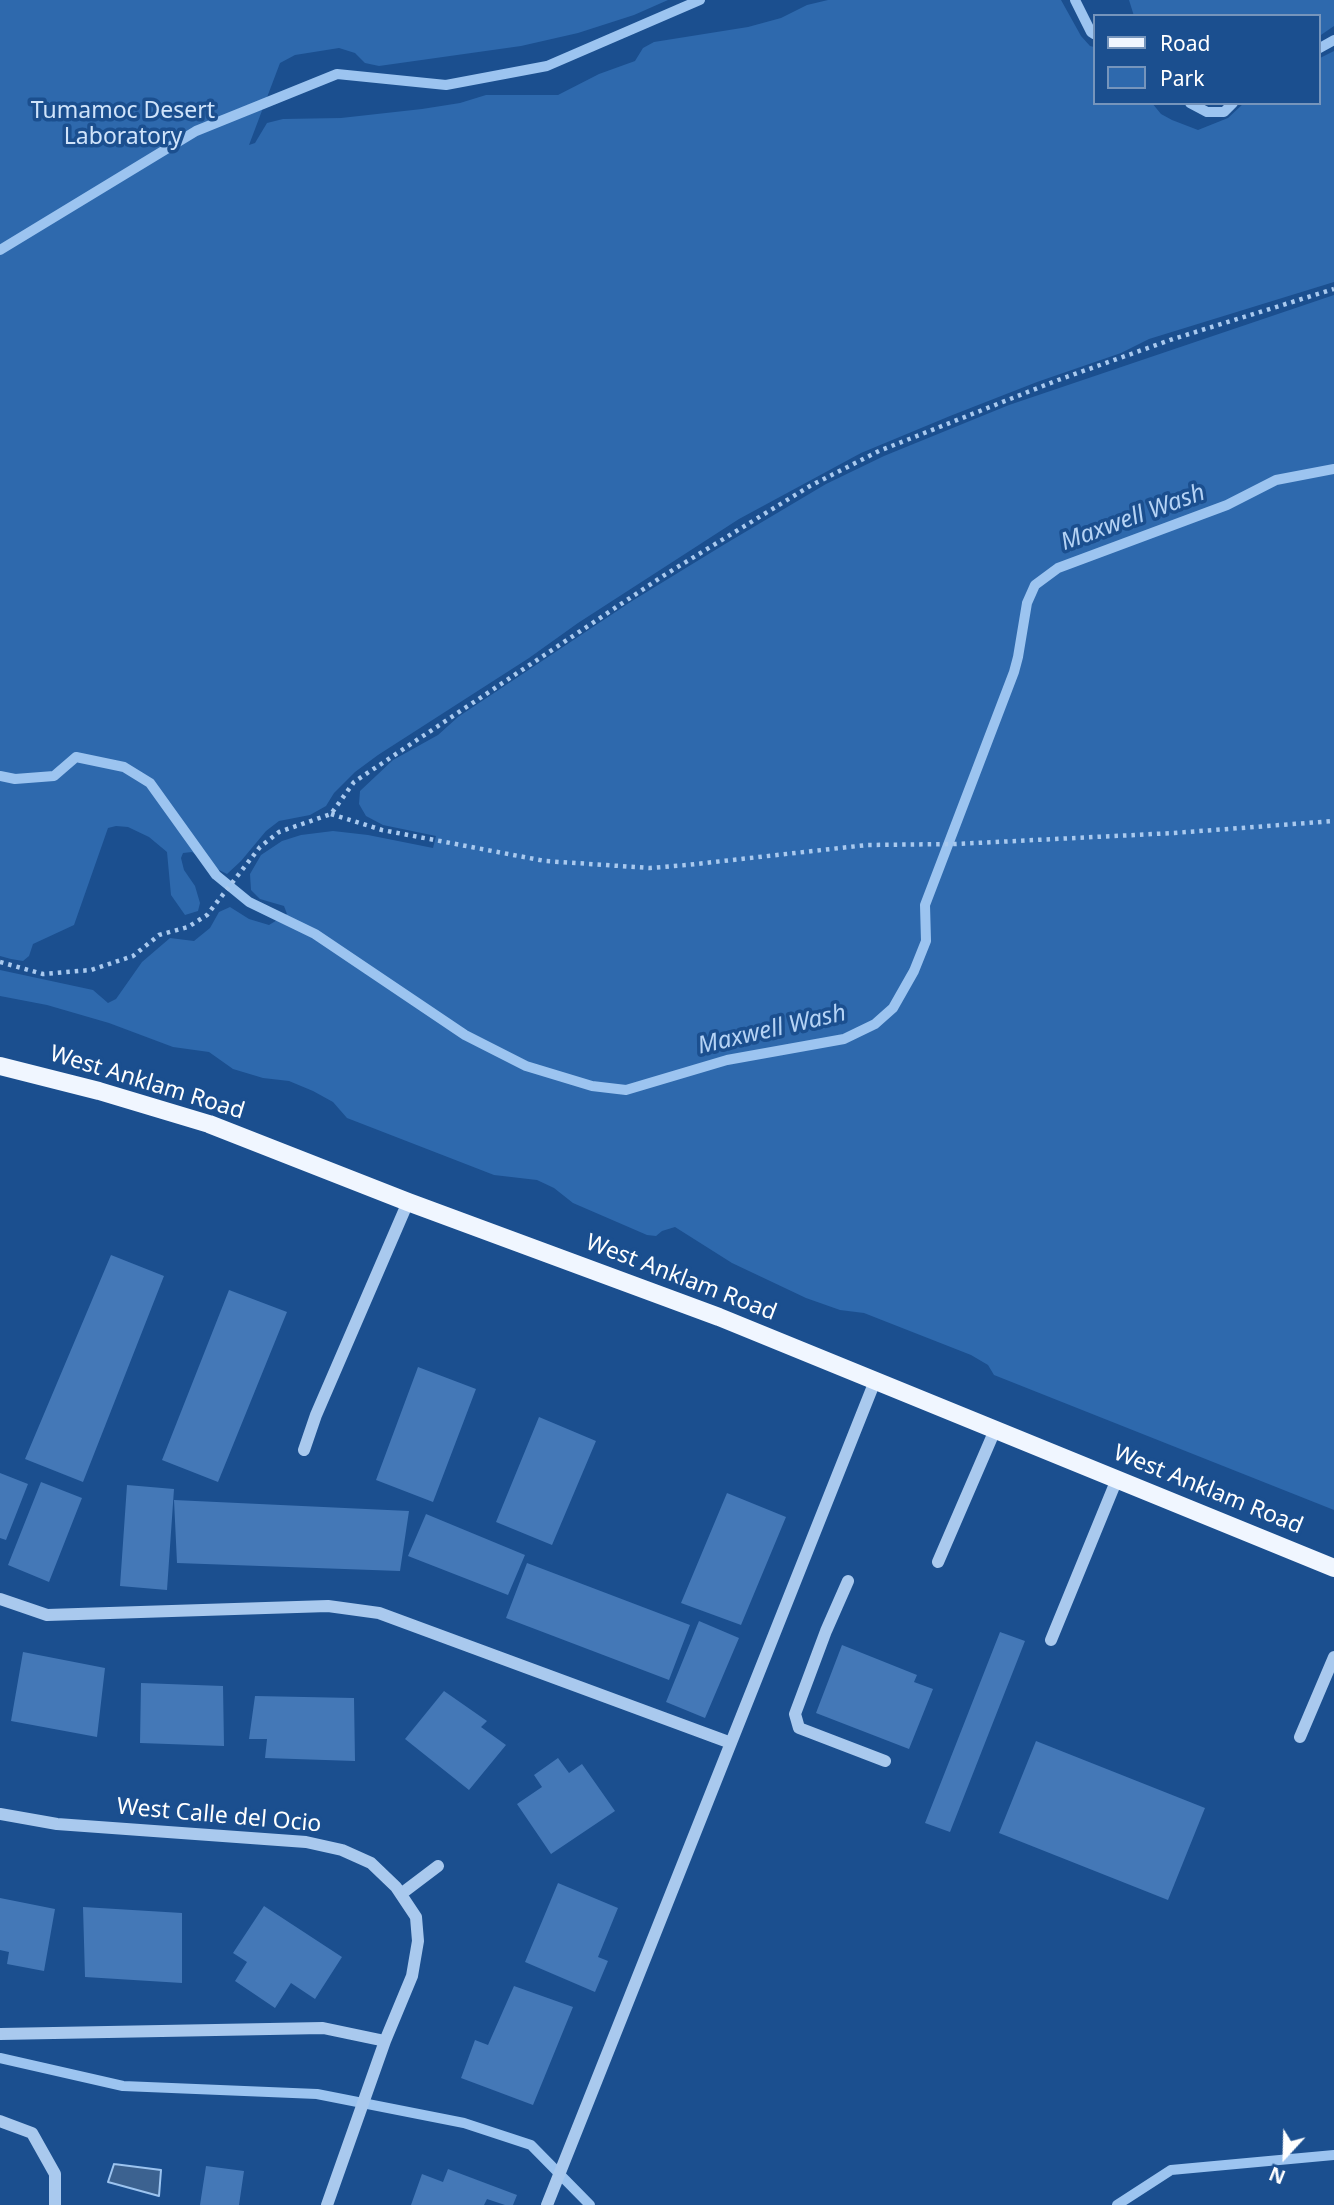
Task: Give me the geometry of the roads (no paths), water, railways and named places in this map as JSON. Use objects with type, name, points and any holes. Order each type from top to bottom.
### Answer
[{"type":"main road","name":"West Anklam Road","points":[[0,1066],[99,1091],[209,1124],[408,1202],[719,1317],[1334,1568]]},
{"type":"street","points":[[304,1450],[316,1415],[408,1202]]},
{"type":"street","points":[[547,2205],[875,1381]]},
{"type":"street","points":[[938,1562],[995,1430]]},
{"type":"street","points":[[1051,1640],[1117,1479]]},
{"type":"street","points":[[848,1581],[795,1714],[799,1728],[885,1761]]},
{"type":"street","points":[[0,1599],[47,1615],[328,1606],[379,1613],[731,1743]]},
{"type":"street","points":[[1300,1737],[1334,1657]]},
{"type":"street","name":"West Calle del Ocio","points":[[0,1814],[57,1824],[306,1842],[342,1850],[371,1863],[401,1894],[416,1917],[418,1941],[412,1976],[385,2040],[327,2205]]},
{"type":"street","points":[[401,1894],[438,1866]]},
{"type":"street","points":[[0,2034],[323,2028],[385,2040]]},
{"type":"street","points":[[0,2121],[32,2133],[55,2174],[55,2205]]},
{"type":"waterway","points":[[0,250],[196,131],[337,74],[446,85],[547,66],[700,0]]},
{"type":"waterway","points":[[1075,0],[1092,33]]},
{"type":"waterway","points":[[1320,48],[1334,40]]},
{"type":"waterway","points":[[1194,105],[1207,112],[1224,112],[1231,105]]},
{"type":"waterway","name":"Maxwell Wash","points":[[0,776],[15,779],[54,776],[76,757],[124,767],[150,783],[216,875],[249,902],[315,934],[465,1035],[526,1066],[592,1086],[626,1090],[727,1060],[844,1039],[875,1024],[893,1008],[914,971],[926,941],[925,905],[1014,672],[1027,603],[1035,585],[1058,568],[1227,505],[1276,480],[1334,469]]},
{"type":"waterway","points":[[0,2058],[123,2086],[317,2094],[464,2123],[531,2145],[590,2205]]},
{"type":"waterway","points":[[1117,2205],[1171,2170],[1334,2155]]},
{"type":"park label","name":"Tumamoc Desert Laboratory","points":[[123,124]]}]
